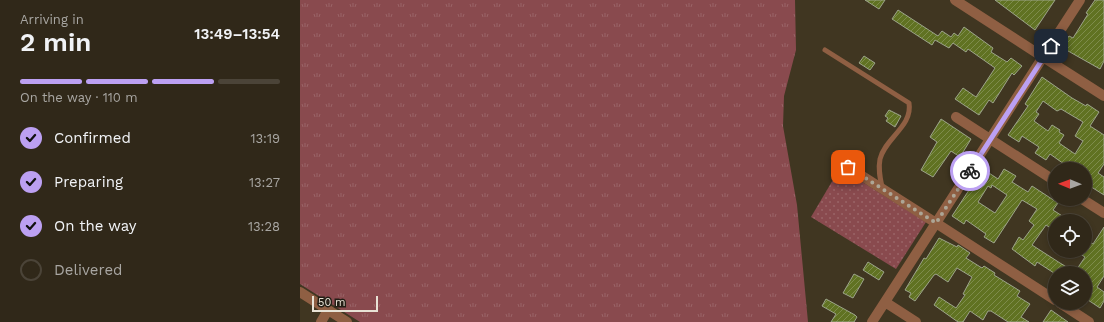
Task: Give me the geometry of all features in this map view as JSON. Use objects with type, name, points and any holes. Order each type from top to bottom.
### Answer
[{"type":"street","points":[[955,0],[1104,96]]},
{"type":"street","points":[[872,322],[1080,0]]},
{"type":"street","points":[[956,117],[1048,176]]},
{"type":"street","points":[[848,167],[1048,295]]},
{"type":"street","points":[[1092,205],[1104,213]]},
{"type":"street","points":[[300,292],[347,322]]},
{"type":"street","points":[[885,302],[916,322]]},
{"type":"street","points":[[320,322],[328,310]]},
{"type":"street","points":[[1071,310],[1089,322]]},
{"type":"lane","points":[[825,50],[908,102],[910,111],[906,121],[880,158],[879,166],[882,188]]},
{"type":"green space","points":[[300,0],[795,0],[796,50],[784,96],[783,126],[797,205],[808,322],[360,322],[300,284]]},
{"type":"green space","points":[[840,168],[926,222],[896,269],[811,217]]},
{"type":"building","points":[[865,0],[885,0],[879,9]]},
{"type":"building","points":[[995,0],[1055,0],[1035,30]]},
{"type":"building","points":[[1095,0],[1104,0],[1104,61],[1100,69],[1061,47],[1069,36],[1073,38],[1088,14],[1086,13]]},
{"type":"building","points":[[898,10],[938,36],[942,31],[951,37],[954,33],[958,36],[964,27],[993,48],[991,52],[1007,62],[1011,58],[1022,66],[1014,75],[1012,73],[993,103],[989,100],[979,115],[955,99],[963,88],[976,97],[995,68],[968,49],[966,52],[953,43],[949,48],[935,40],[932,45],[892,19]]},
{"type":"building","points":[[864,56],[875,63],[870,70],[859,63]]},
{"type":"building","points":[[1042,77],[1072,98],[1086,106],[1087,104],[1099,112],[1090,126],[1104,135],[1104,164],[1098,173],[1104,177],[1104,195],[1092,187],[1092,162],[1061,162],[1050,154],[1046,160],[1035,153],[1039,147],[1022,136],[1019,142],[1008,135],[1028,106],[1025,104]],"holes":[[[1043,101],[1057,111],[1061,109],[1083,122],[1075,136],[1083,141],[1075,154],[1059,143],[1064,135],[1059,132],[1060,130],[1052,125],[1048,131],[1034,121],[1039,114],[1036,112]]]},
{"type":"building","points":[[889,110],[901,116],[895,127],[886,121],[888,118],[885,116]]},
{"type":"building","points":[[941,119],[971,139],[960,157],[951,151],[933,177],[921,170],[937,142],[930,137]]},
{"type":"building","points":[[1004,169],[1016,176],[1012,182],[1028,192],[1032,186],[1048,196],[1048,206],[1056,206],[1053,210],[1059,214],[1048,214],[1048,226],[1046,225],[1032,245],[1048,255],[1048,258],[1052,258],[1065,266],[1048,266],[1048,269],[1037,262],[1035,266],[1012,249],[1019,237],[1023,240],[1034,225],[1029,221],[1037,209],[1022,200],[994,243],[984,237],[986,234],[966,220],[964,224],[952,216],[971,187],[974,189],[986,171],[998,179]],"holes":[[[992,185],[1007,195],[995,213],[978,202],[988,186],[991,188]]]},
{"type":"building","points":[[1104,227],[1104,276],[1097,287],[1104,292],[1104,301],[1100,308],[1092,303],[1092,266],[1079,266],[1084,258],[1092,258],[1092,243]]},
{"type":"building","points":[[939,238],[957,247],[958,245],[970,253],[966,258],[982,268],[984,266],[995,273],[994,275],[1020,291],[1017,296],[1030,304],[1021,317],[1029,322],[1008,322],[991,311],[988,311],[983,320],[970,311],[963,322],[958,322],[934,305],[939,297],[956,308],[965,295],[963,294],[972,277],[957,268],[948,282],[936,274],[915,301],[909,297],[911,293],[905,290],[924,258],[926,259]]},
{"type":"building","points":[[868,262],[884,272],[879,280],[863,270]]},
{"type":"building","points":[[854,274],[864,279],[853,298],[843,293]]},
{"type":"building","points":[[826,299],[855,315],[857,317],[854,322],[831,322],[836,314],[822,306]]},
{"type":"building","points":[[1051,310],[1068,322],[1043,322]]},
{"type":"way so far","points":[[848,167],[936,223],[970,171]]},
{"type":"route","points":[[970,171],[1051,46]]}]
